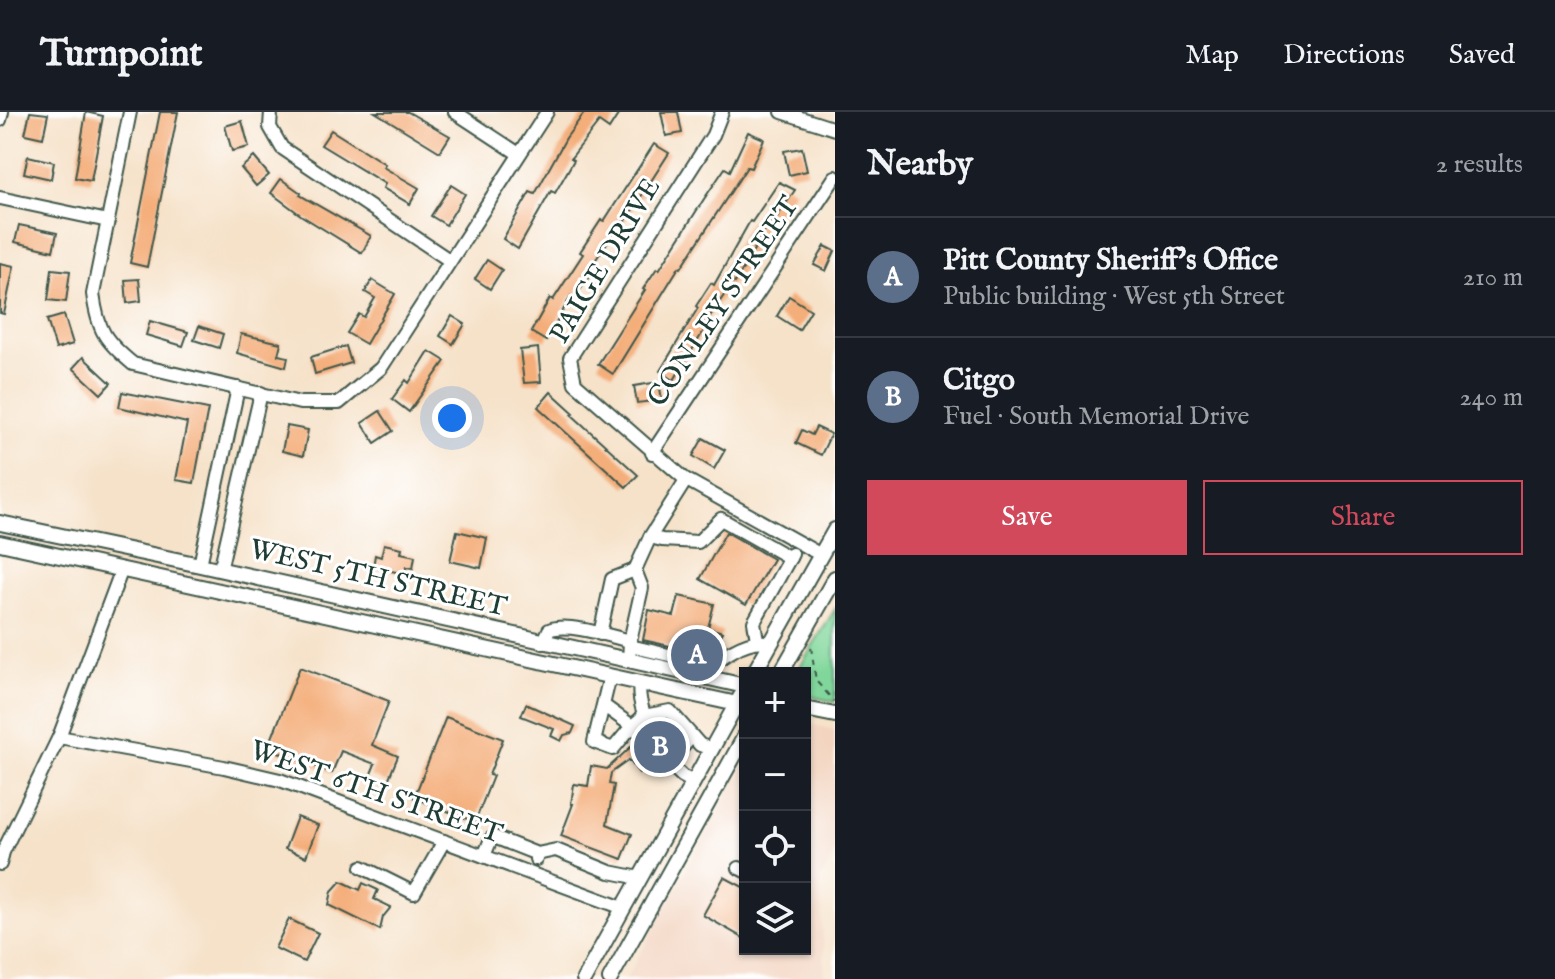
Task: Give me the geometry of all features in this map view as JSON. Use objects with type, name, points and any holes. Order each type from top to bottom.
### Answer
[{"type":"main road","name":"WEST 5TH STREET","points":[[0,523],[582,651],[630,649],[659,660],[710,672],[739,685]]},
{"type":"main road","points":[[756,667],[764,642],[789,613],[835,530]]},
{"type":"main road","points":[[0,533],[40,541],[84,542]]},
{"type":"main road","name":"WEST 5TH STREET","points":[[0,543],[739,704]]},
{"type":"main road","points":[[60,557],[96,556],[209,579],[217,577],[220,570]]},
{"type":"main road","points":[[784,667],[835,578]]},
{"type":"main road","points":[[584,979],[693,782],[739,707]]},
{"type":"main road","points":[[811,710],[835,715]]},
{"type":"main road","points":[[610,979],[743,739]]},
{"type":"street","points":[[0,120],[2,112]]},
{"type":"street","points":[[130,112],[93,294],[97,322],[112,347],[133,364],[300,403],[339,403],[381,368],[547,112]]},
{"type":"street","points":[[271,112],[270,127],[282,148],[449,260]]},
{"type":"street","points":[[455,112],[519,154]]},
{"type":"street","name":"PAIGE DRIVE","points":[[722,112],[713,135],[570,358],[575,383],[686,480],[821,555]]},
{"type":"street","points":[[782,112],[835,129]]},
{"type":"street","name":"CONLEY STREET","points":[[652,453],[835,177]]},
{"type":"street","points":[[0,198],[108,221]]},
{"type":"street","points":[[200,565],[238,388]]},
{"type":"street","points":[[220,570],[261,393]]},
{"type":"street","points":[[582,651],[594,633],[612,579],[635,570],[650,537],[686,480]]},
{"type":"street","points":[[650,537],[698,542],[732,505]]},
{"type":"street","points":[[721,519],[807,580]]},
{"type":"street","points":[[710,672],[764,642],[754,622],[799,542]]},
{"type":"street","points":[[0,864],[59,737],[122,569]]},
{"type":"street","points":[[543,643],[549,630],[558,627],[594,633],[630,649],[642,588],[635,570]]},
{"type":"street","points":[[767,600],[789,613]]},
{"type":"street","points":[[610,676],[594,742],[613,749],[644,716],[670,711]]},
{"type":"street","points":[[603,705],[647,733],[640,682]]},
{"type":"street","points":[[670,711],[680,691]]},
{"type":"street","points":[[670,711],[700,745],[712,749]]},
{"type":"street","points":[[692,736],[668,755],[693,782]]},
{"type":"street","name":"WEST 6TH STREET","points":[[59,737],[280,780],[623,908]]},
{"type":"street","points":[[484,856],[494,837],[537,854],[556,850],[610,872],[640,878]]},
{"type":"street","points":[[362,867],[414,893],[444,841]]},
{"type":"street","points":[[512,866],[520,847]]},
{"type":"street","points":[[532,873],[537,854]]},
{"type":"path","points":[[811,647],[816,681],[835,702]]},
{"type":"shaded area","points":[[811,724],[835,730],[835,852],[820,880],[825,975],[813,979],[626,979],[739,774],[739,955],[811,955]]},
{"type":"green space","points":[[835,609],[835,702],[811,696],[811,667],[800,667]]},
{"type":"building","points":[[30,112],[48,114],[43,138],[25,134]]},
{"type":"building","points":[[86,112],[103,116],[91,181],[75,178]]},
{"type":"building","points":[[160,112],[178,112],[147,267],[130,263]]},
{"type":"building","points":[[375,112],[408,112],[450,136],[440,152]]},
{"type":"building","points":[[585,112],[614,112],[618,115],[609,129],[599,122],[571,158],[574,160],[555,193],[551,191],[518,249],[503,239],[530,192],[535,194],[566,138]]},
{"type":"building","points":[[661,112],[678,112],[682,133],[666,136]]},
{"type":"building","points":[[242,121],[249,147],[232,151],[225,126]]},
{"type":"building","points":[[331,130],[419,188],[410,204],[383,188],[385,184],[321,145]]},
{"type":"building","points":[[748,132],[764,139],[751,168],[747,167],[679,267],[613,374],[598,364],[643,289],[657,268],[659,270],[725,168],[730,171]]},
{"type":"building","points":[[654,144],[669,153],[624,223],[622,221],[588,271],[592,274],[574,298],[571,296],[546,341],[531,332],[550,298],[553,300],[583,254],[580,252]]},
{"type":"building","points":[[802,148],[807,171],[789,175],[784,151]]},
{"type":"building","points":[[28,156],[54,162],[51,179],[24,173]]},
{"type":"building","points":[[254,157],[269,175],[256,186],[241,168]]},
{"type":"building","points":[[281,179],[300,195],[371,236],[362,253],[271,193]]},
{"type":"building","points":[[779,182],[795,190],[773,223],[770,221],[735,283],[704,325],[706,327],[674,380],[660,371],[698,308],[696,306],[711,283],[714,285],[750,221]]},
{"type":"building","points":[[451,185],[465,194],[446,225],[431,216]]},
{"type":"building","points":[[19,225],[57,233],[53,251],[15,242]]},
{"type":"building","points":[[825,246],[835,251],[826,271],[814,265]]},
{"type":"building","points":[[487,260],[502,270],[490,289],[475,279]]},
{"type":"building","points":[[0,263],[14,266],[4,314],[0,313]]},
{"type":"building","points":[[52,269],[70,271],[66,302],[48,300]]},
{"type":"building","points":[[139,279],[141,301],[127,303],[125,280]]},
{"type":"building","points":[[372,280],[395,294],[366,344],[347,333],[359,314],[364,317],[375,298],[365,292]]},
{"type":"building","points":[[789,296],[811,310],[799,330],[777,316]]},
{"type":"building","points":[[64,315],[73,344],[56,349],[47,320]]},
{"type":"building","points":[[452,316],[465,324],[453,344],[440,336]]},
{"type":"building","points":[[150,321],[188,332],[183,346],[146,335]]},
{"type":"building","points":[[199,326],[223,334],[219,348],[194,340]]},
{"type":"building","points":[[241,334],[281,343],[278,355],[288,357],[286,367],[237,353]]},
{"type":"building","points":[[346,346],[351,363],[315,374],[311,357]]},
{"type":"building","points":[[538,348],[541,382],[524,383],[520,350]]},
{"type":"building","points":[[429,351],[445,361],[409,412],[392,399],[406,380],[409,383]]},
{"type":"building","points":[[83,357],[111,383],[101,394],[73,368]]},
{"type":"building","points":[[659,382],[662,400],[637,403],[634,386]]},
{"type":"building","points":[[122,392],[208,409],[194,483],[176,480],[187,423],[119,407]]},
{"type":"building","points":[[551,392],[638,475],[626,487],[538,407]]},
{"type":"building","points":[[380,411],[393,431],[375,443],[362,423]]},
{"type":"building","points":[[287,426],[308,430],[303,456],[282,451]]},
{"type":"building","points":[[816,427],[831,434],[821,455],[796,443],[802,430],[812,435]]},
{"type":"building","points":[[703,438],[725,450],[714,469],[693,456]]},
{"type":"building","points":[[457,531],[487,538],[481,568],[450,561]]},
{"type":"building","points":[[726,532],[773,559],[746,605],[700,579]]},
{"type":"building","points":[[384,544],[402,548],[401,553],[415,556],[413,568],[406,567],[405,574],[373,567],[375,555],[381,557]]},
{"type":"building","points":[[679,596],[714,604],[708,628],[723,632],[710,655],[643,640],[649,610],[674,616]]},
{"type":"building","points":[[300,667],[389,701],[372,745],[398,756],[387,783],[370,776],[375,764],[341,751],[332,773],[268,748]]},
{"type":"building","points":[[526,704],[575,726],[572,733],[564,735],[561,741],[551,736],[554,729],[521,716]]},
{"type":"building","points":[[446,717],[503,739],[475,822],[414,798]]},
{"type":"building","points":[[636,742],[651,750],[651,757],[659,767],[650,775],[647,772],[639,773],[629,760],[611,773],[609,784],[614,785],[607,824],[632,834],[622,859],[561,836],[573,804],[574,784],[588,786],[591,766],[607,769]]},
{"type":"building","points":[[297,817],[318,825],[306,857],[285,849]]},
{"type":"building","points":[[724,877],[739,885],[739,936],[703,915]]},
{"type":"building","points":[[341,881],[360,890],[363,883],[378,890],[374,899],[391,907],[383,917],[380,930],[329,905],[332,891]]},
{"type":"building","points":[[289,919],[318,933],[304,962],[275,948]]},
{"type":"tunnel","points":[[651,730],[667,747]]},
{"type":"tunnel","points":[[643,737],[659,754]]},
{"type":"place","name":"Pitt County Sheriff's Office","points":[[697,655]]},
{"type":"place","name":"Citgo","points":[[660,747]]}]
